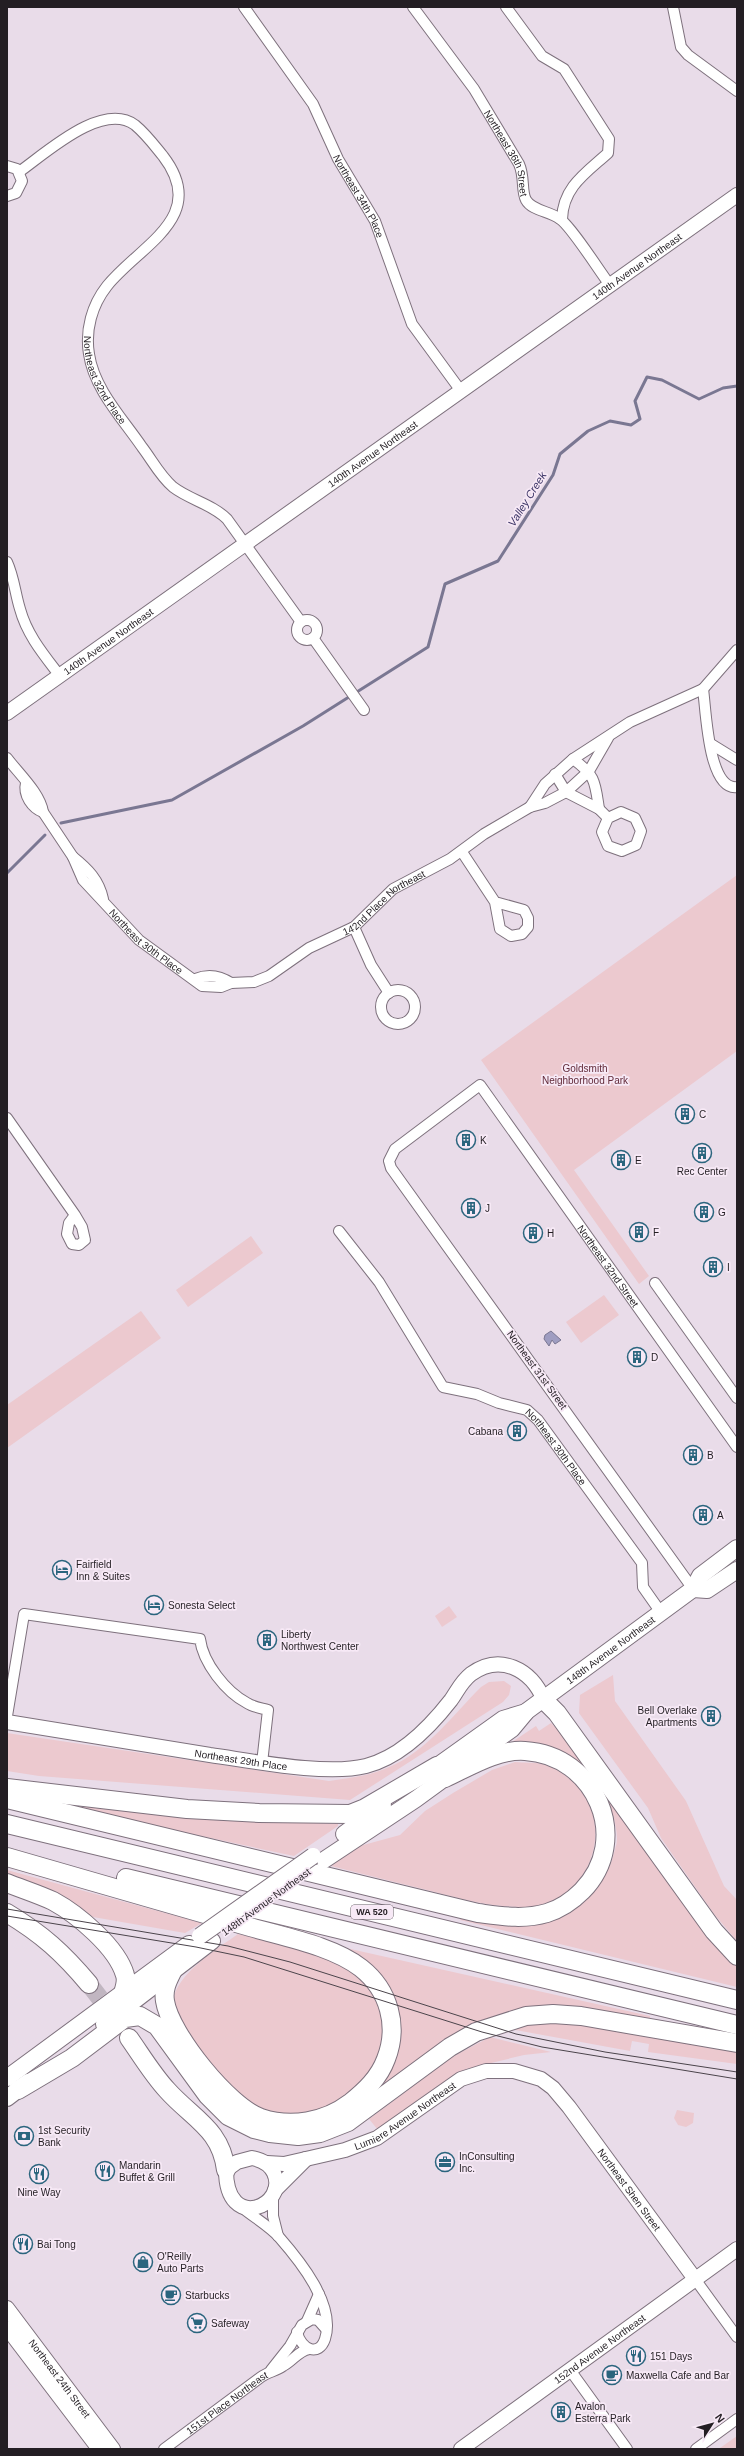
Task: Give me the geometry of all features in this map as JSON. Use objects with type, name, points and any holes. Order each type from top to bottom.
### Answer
[{"type":"highway","points":[[544,1700],[558,1713],[714,1930],[737,1956]]},
{"type":"highway","points":[[7,1788],[201,1810],[259,1814],[350,1814],[441,1772],[508,1752],[534,1752],[553,1758],[570,1767],[592,1789],[600,1805],[606,1825],[604,1855],[589,1884],[564,1906],[548,1913],[511,1918],[478,1913],[7,1799]]},
{"type":"highway","name":"WA 520","points":[[7,1824],[737,2000]]},
{"type":"highway","name":"WA 520","points":[[7,1849],[737,2025]]},
{"type":"highway","points":[[7,1857],[267,1932],[326,1950],[352,1962],[376,1983],[388,2007],[392,2032],[383,2067],[374,2080],[360,2094],[338,2111],[326,2117],[301,2122],[280,2122],[260,2118],[234,2103],[222,2091],[179,2032],[165,2001],[166,1984],[173,1970]]},
{"type":"highway","points":[[7,1883],[64,1907],[99,1937],[117,1960],[125,1975],[123,1993]]},
{"type":"highway","points":[[7,1913],[45,1938],[62,1953],[89,1984]]},
{"type":"highway","points":[[11,2088],[72,2058],[125,2018],[140,2016],[157,2026],[208,2096],[228,2116],[254,2129],[270,2133],[298,2136],[320,2133],[348,2122],[450,2047],[476,2032],[526,2016],[553,2014],[581,2016],[737,2043]]},
{"type":"highway","points":[[129,2038],[166,2090],[212,2132],[220,2142],[224,2154],[226,2170]]},
{"type":"main road","name":"148th Avenue Northeast","points":[[11,2088],[123,1993],[206,1939],[441,1772],[503,1719],[527,1712],[544,1700],[662,1614],[693,1589],[700,1576],[737,1548]]},
{"type":"main road","points":[[693,1589],[707,1590],[737,1570]]},
{"type":"main road","name":"148th Avenue Northeast","points":[[11,2088],[173,1970],[206,1939]]},
{"type":"street","name":"Northeast 34th Place","points":[[244,7],[313,104],[338,159],[375,221],[412,324],[461,391]]},
{"type":"street","name":"Northeast 36th Street","points":[[413,7],[474,89],[519,164],[523,173],[526,200],[534,208],[545,211],[562,219],[610,285]]},
{"type":"street","points":[[506,7],[542,56],[564,69],[610,139],[608,153],[567,194],[562,219]]},
{"type":"street","points":[[673,7],[681,47],[688,55],[737,91]]},
{"type":"street","name":"Northeast 32nd Place","points":[[19,172],[90,123],[106,118],[134,124],[145,133],[167,161],[178,185],[178,208],[168,226],[108,285],[99,298],[89,326],[89,355],[98,381],[108,398],[164,478],[183,494],[221,513],[245,544],[251,556],[301,622],[297,628],[298,635],[303,639],[313,638],[364,710]]},
{"type":"street","points":[[7,166],[19,172],[22,181],[19,190],[7,196]]},
{"type":"street","name":"140th Avenue Northeast","points":[[7,713],[737,195]]},
{"type":"street","points":[[7,562],[12,572],[20,610],[28,628],[38,647],[60,676]]},
{"type":"street","name":"142nd Place Northeast","points":[[530,806],[554,774],[573,759],[608,738],[630,722],[703,689],[737,650]]},
{"type":"street","points":[[703,689],[711,744],[711,759],[721,780],[726,785],[737,787]]},
{"type":"street","name":"142nd Place Northeast","points":[[231,983],[254,982],[269,976],[309,948],[354,927],[393,889],[462,852],[484,834],[530,806],[545,803],[566,792],[589,771],[608,738]]},
{"type":"street","points":[[711,744],[737,760]]},
{"type":"street","name":"Northeast 30th Place","points":[[7,758],[26,784],[36,793],[42,803],[43,812],[73,858],[83,880],[94,894],[103,899],[139,940],[169,963],[195,979],[202,986],[221,987],[231,983]]},
{"type":"street","points":[[573,759],[589,771],[595,783],[599,809]]},
{"type":"street","points":[[554,774],[566,792],[599,809],[608,818]]},
{"type":"street","points":[[462,852],[496,902]]},
{"type":"street","points":[[354,927],[371,965],[389,993]]},
{"type":"street","name":"Northeast 31st Street","points":[[480,1084],[394,1149],[389,1161],[391,1168],[693,1589]]},
{"type":"street","name":"Northeast 32nd Street","points":[[480,1084],[737,1447]]},
{"type":"street","points":[[7,1118],[75,1215]]},
{"type":"street","name":"Northeast 30th Place","points":[[339,1231],[379,1282],[443,1387],[477,1394],[499,1403],[527,1410],[538,1420],[642,1563],[643,1587],[662,1614]]},
{"type":"street","points":[[655,1283],[737,1398]]},
{"type":"street","points":[[7,1716],[24,1614],[200,1639],[201,1648],[209,1663],[232,1693],[248,1704],[268,1710],[262,1763]]},
{"type":"street","name":"Northeast 29th Place","points":[[7,1722],[262,1763],[334,1769],[367,1766],[387,1758],[407,1745],[452,1698],[456,1688],[472,1673],[484,1667],[502,1665],[520,1670],[534,1681],[544,1700]]},
{"type":"street","name":"Lumiere Avenue Northeast","points":[[267,2164],[284,2164],[307,2159],[345,2150],[377,2138],[461,2079],[486,2071],[502,2070]]},
{"type":"street","name":"Northeast Shen Street","points":[[502,2070],[529,2075],[541,2080],[553,2088],[569,2107],[737,2337]]},
{"type":"street","points":[[278,2236],[273,2216],[275,2176],[267,2164],[252,2158],[237,2162],[226,2170],[228,2191],[237,2204],[278,2236],[313,2282],[323,2303],[326,2329],[322,2344],[309,2349],[301,2345],[297,2332],[307,2321],[318,2294]]},
{"type":"street","points":[[237,2204],[253,2208],[267,2202],[307,2159]]},
{"type":"street","name":"152nd Avenue Northeast","points":[[461,2449],[737,2249]]},
{"type":"street","name":"Northeast 24th Street","points":[[7,2308],[99,2449]]},
{"type":"street","points":[[307,2321],[318,2320],[326,2329]]},
{"type":"street","name":"Northeast 24th Street","points":[[7,2328],[50,2375],[113,2449]]},
{"type":"street","name":"151st Place Northeast","points":[[164,2449],[271,2370],[290,2346],[297,2332]]},
{"type":"street","name":"151st Place Northeast","points":[[271,2370],[282,2367],[303,2350],[309,2349]]},
{"type":"street","points":[[570,2370],[627,2449]]},
{"type":"street","points":[[696,2449],[737,2420]]},
{"type":"green space","name":"Goldsmith Neighborhood Park","points":[[737,875],[737,1051],[574,1170],[649,1276],[639,1284],[481,1060]]},
{"type":"green space","points":[[251,1236],[263,1253],[188,1307],[176,1290]]},
{"type":"green space","points":[[604,1295],[619,1315],[581,1343],[566,1322]]},
{"type":"green space","points":[[141,1311],[161,1338],[7,1448],[7,1405]]},
{"type":"green space","points":[[449,1606],[457,1617],[442,1627],[435,1616]]},
{"type":"green space","points":[[613,1675],[615,1701],[686,1801],[724,1886],[737,1900],[737,1941],[714,1914],[661,1838],[648,1808],[579,1713],[580,1695]]},
{"type":"green space","points":[[504,1681],[511,1686],[509,1695],[503,1702],[350,1800],[39,1776],[7,1771],[7,1733],[329,1781],[359,1776],[374,1773],[389,1767],[415,1752],[438,1732],[481,1687],[489,1682]]},
{"type":"green space","points":[[551,1723],[589,1771],[562,1753],[546,1747],[513,1744],[512,1742],[536,1726],[539,1731]]},
{"type":"green space","points":[[515,1762],[539,1763],[546,1765],[555,1769],[573,1782],[587,1800],[594,1820],[595,1840],[590,1860],[581,1878],[566,1892],[548,1903],[526,1907],[514,1907],[466,1900],[331,1866],[356,1847],[400,1835],[425,1811],[453,1793],[492,1770]]},
{"type":"green space","points":[[605,1792],[703,1929],[737,1966],[737,1987],[460,1920],[462,1917],[503,1925],[533,1925],[563,1916],[577,1908],[589,1898],[599,1886],[607,1872],[617,1841],[615,1821]]},
{"type":"green space","points":[[11,1795],[201,1818],[338,1824],[338,1826],[294,1856]]},
{"type":"green space","points":[[7,1870],[202,1923],[185,1933],[93,1917],[58,1894],[7,1876]]},
{"type":"green space","points":[[238,1934],[287,1945],[322,1955],[352,1970],[370,1987],[380,2004],[383,2014],[386,2033],[385,2043],[381,2055],[359,2088],[336,2103],[323,2109],[296,2114],[282,2114],[268,2112],[255,2107],[244,2101],[224,2084],[207,2062],[181,2021],[174,2005],[175,1995],[179,1984],[187,1974],[197,1964]]},
{"type":"green space","points":[[337,1946],[650,2016],[650,2019],[588,2009],[543,2006],[486,2019],[431,2051],[383,2087],[380,2084],[400,2025]]},
{"type":"green space","points":[[558,2023],[614,2029],[737,2052],[737,2064],[648,2052],[649,2044],[632,2041],[630,2051],[510,2029],[530,2024]]},
{"type":"green space","points":[[490,2037],[551,2052],[524,2055],[466,2069],[378,2130],[369,2119],[452,2057]]},
{"type":"green space","points":[[677,2110],[694,2113],[693,2123],[686,2127],[678,2125],[674,2118]]},
{"type":"green space","points":[[737,2436],[737,2449],[719,2449],[720,2448]]},
{"type":"water","points":[[551,1331],[561,1340],[555,1344],[552,1340],[549,1346],[544,1339],[545,1335]]},
{"type":"waterway","name":"Valley Creek","points":[[61,823],[172,800],[303,726],[428,647],[445,584],[498,561],[553,475],[560,454],[588,431],[610,421],[631,425],[640,419],[635,401],[647,377],[662,380],[699,399],[723,388],[737,386]]},
{"type":"waterway","points":[[7,873],[45,835]]},
{"type":"tunnel","points":[[89,1984],[115,2018]]},
{"type":"tram line","points":[[7,1909],[228,1946],[290,1962],[516,2034],[605,2052],[737,2072]]},
{"type":"tram line","points":[[7,1916],[196,1947],[244,1957],[482,2032],[542,2047],[737,2079]]},
{"type":"place","name":"C","points":[[685,1114]]},
{"type":"place","name":"K","points":[[466,1140]]},
{"type":"place","name":"Rec Center","points":[[702,1153]]},
{"type":"place","name":"E","points":[[621,1160]]},
{"type":"place","name":"J","points":[[471,1208]]},
{"type":"place","name":"G","points":[[704,1212]]},
{"type":"place","name":"F","points":[[639,1232]]},
{"type":"place","name":"H","points":[[533,1233]]},
{"type":"place","name":"I","points":[[713,1267]]},
{"type":"place","name":"D","points":[[637,1357]]},
{"type":"place","name":"Cabana","points":[[517,1431]]},
{"type":"place","name":"B","points":[[693,1455]]},
{"type":"place","name":"A","points":[[703,1515]]},
{"type":"place","name":"Fairfield Inn & Suites","points":[[62,1570]]},
{"type":"place","name":"Sonesta Select","points":[[154,1605]]},
{"type":"place","name":"Liberty Northwest Center","points":[[267,1640]]},
{"type":"place","name":"Bell Overlake Apartments","points":[[711,1716]]},
{"type":"place","name":"1st Security Bank","points":[[24,2136]]},
{"type":"place","name":"InConsulting Inc.","points":[[445,2162]]},
{"type":"place","name":"Mandarin Buffet & Grill","points":[[105,2171]]},
{"type":"place","name":"Nine Way","points":[[39,2174]]},
{"type":"place","name":"Bai Tong","points":[[23,2244]]},
{"type":"place","name":"O'Reilly Auto Parts","points":[[143,2262]]},
{"type":"place","name":"Starbucks","points":[[171,2295]]},
{"type":"place","name":"Safeway","points":[[197,2323]]},
{"type":"place","name":"151 Days","points":[[636,2356]]},
{"type":"place","name":"Maxwella Cafe and Bar","points":[[612,2375]]},
{"type":"place","name":"Avalon Esterra Park","points":[[561,2412]]}]
